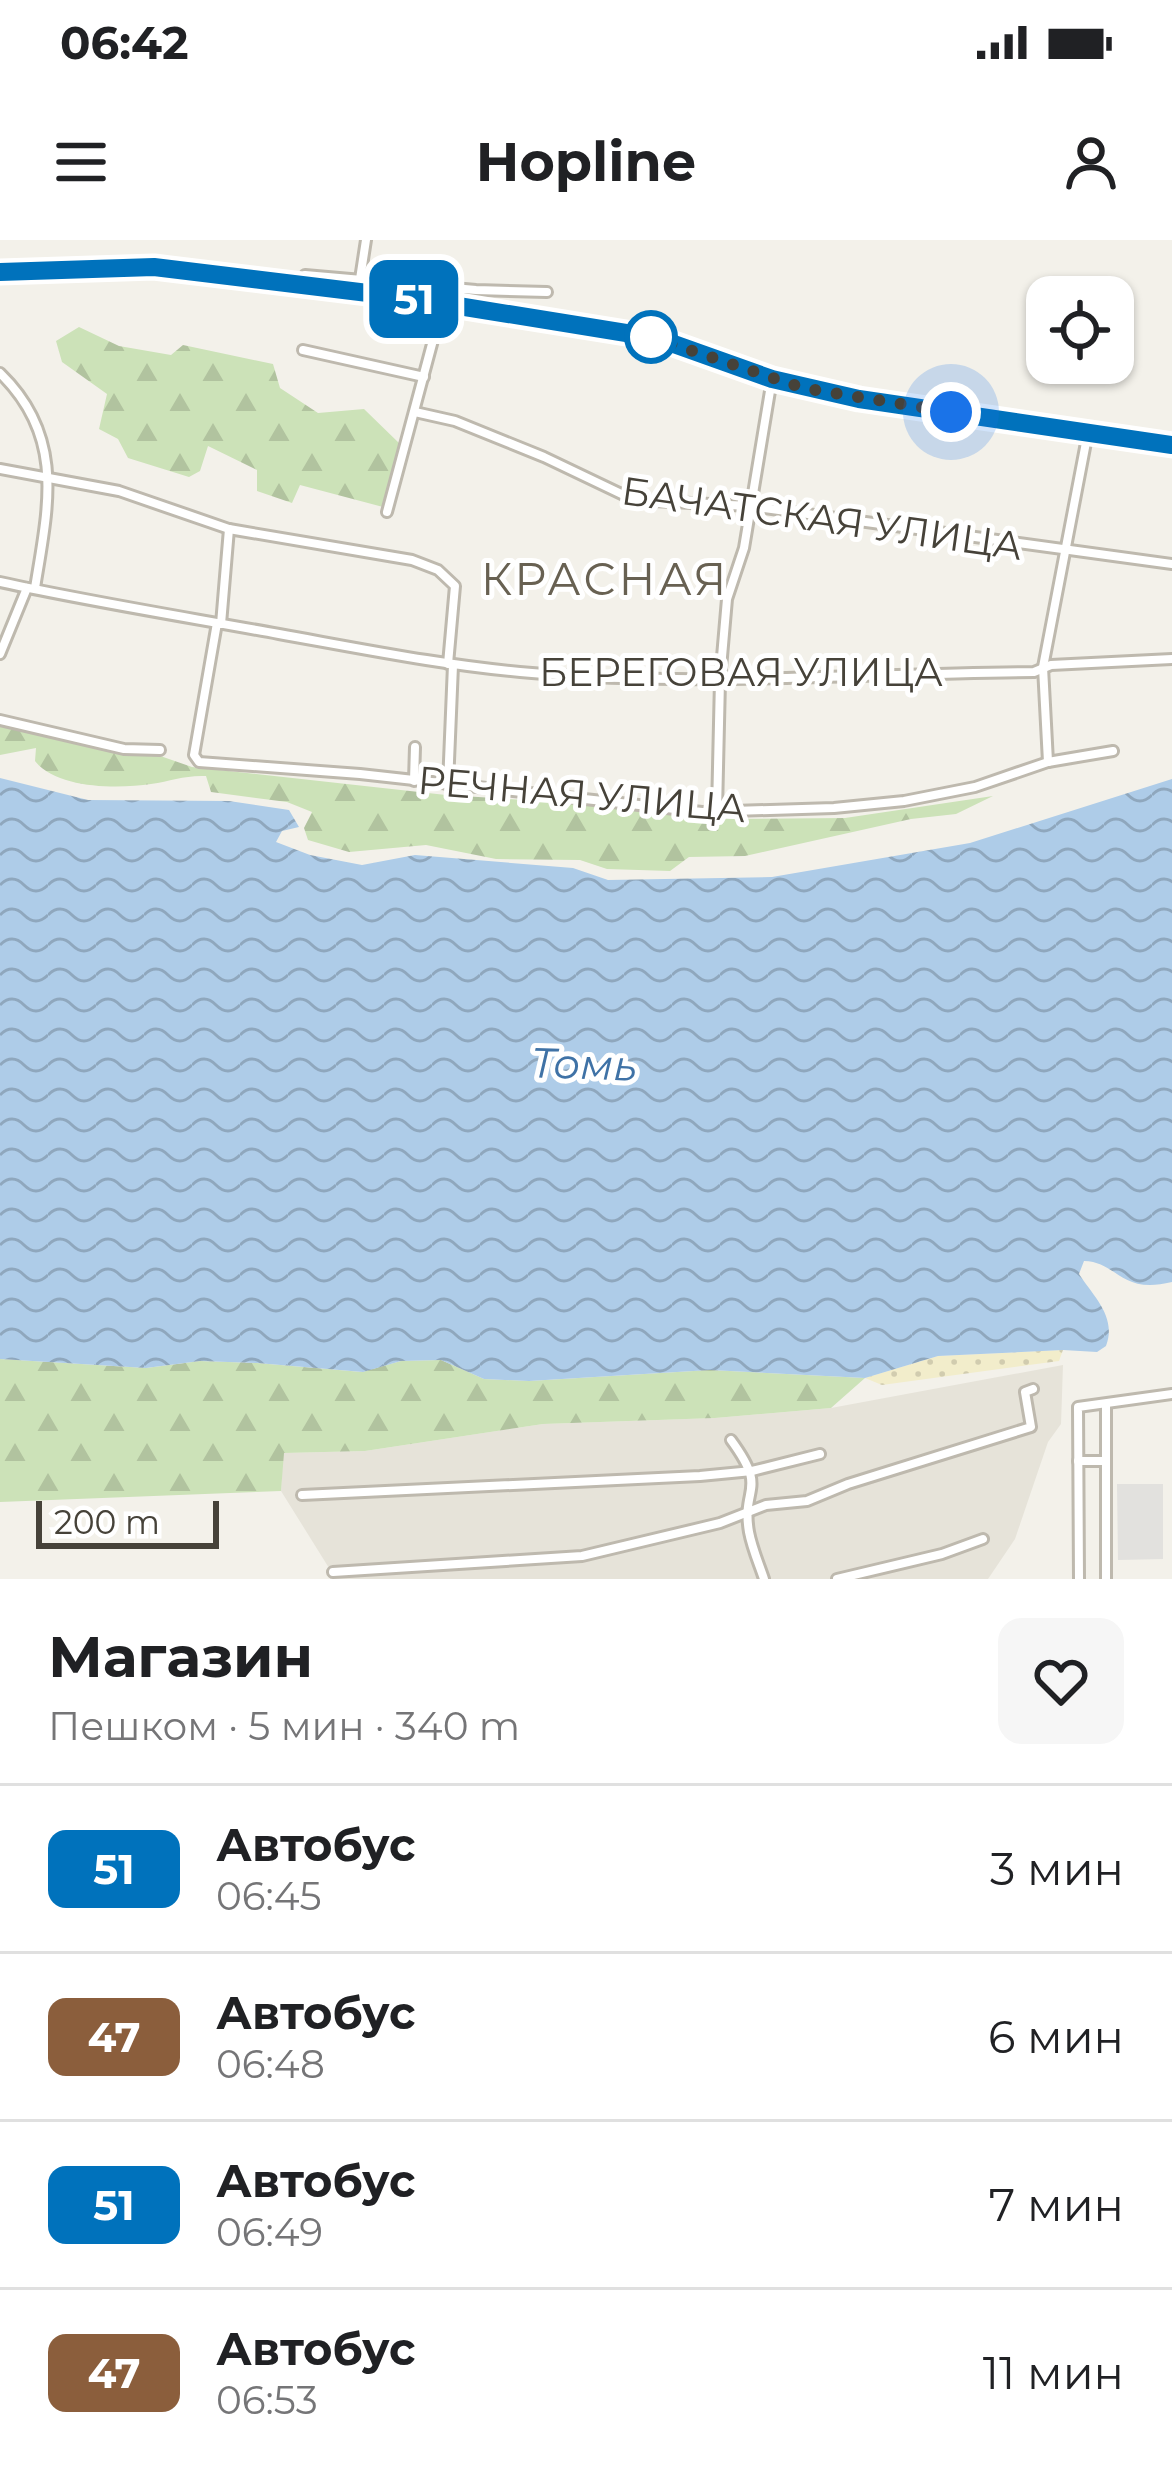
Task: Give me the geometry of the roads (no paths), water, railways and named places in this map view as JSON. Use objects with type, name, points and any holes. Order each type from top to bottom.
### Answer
[{"type":"street","points":[[358,292],[366,240]]},
{"type":"street","points":[[0,272],[154,267],[442,303],[657,338],[772,379],[859,399],[1172,445]]},
{"type":"street","points":[[304,275],[547,292]]},
{"type":"street","points":[[474,308],[476,290]]},
{"type":"street","points":[[387,512],[442,303]]},
{"type":"street","points":[[304,350],[424,377]]},
{"type":"street","points":[[0,373],[16,388],[29,411],[50,477],[31,588],[0,654]]},
{"type":"street","points":[[717,811],[720,680],[728,599],[744,548],[772,379]]},
{"type":"street","name":"БАЧАТСКАЯ УЛИЦА","points":[[415,412],[455,422],[544,457],[634,500],[749,506],[1172,564]]},
{"type":"street","points":[[1048,762],[1043,667],[1088,432]]},
{"type":"street","points":[[0,469],[119,491],[229,529],[412,560],[438,570],[455,586],[448,785]]},
{"type":"street","points":[[219,624],[229,529]]},
{"type":"street","name":"БЕРЕГОВАЯ УЛИЦА","points":[[0,582],[451,665],[600,677],[720,680],[1034,672],[1043,667],[1172,658]]},
{"type":"street","name":"РЕЧНАЯ УЛИЦА","points":[[219,624],[194,754],[199,762],[717,811],[904,801],[975,787],[1048,762],[1113,751]]},
{"type":"street","points":[[0,720],[124,749],[160,750]]},
{"type":"street","points":[[414,781],[415,747]]},
{"type":"street","points":[[333,1572],[582,1556],[720,1523],[766,1505],[808,1501],[1031,1427],[1025,1392],[1033,1389]]},
{"type":"street","points":[[1078,1579],[1078,1407],[1172,1394]]},
{"type":"street","points":[[1106,1404],[1106,1579]]},
{"type":"street","points":[[731,1440],[752,1471],[748,1529],[764,1579]]},
{"type":"street","points":[[302,1495],[752,1471],[820,1454]]},
{"type":"street","points":[[1078,1461],[1106,1461]]},
{"type":"street","points":[[837,1579],[942,1554],[983,1539]]},
{"type":"water","name":"Томь","points":[[0,778],[88,800],[229,801],[289,810],[299,827],[282,831],[276,842],[310,855],[362,865],[415,855],[573,868],[608,880],[772,877],[970,843],[1172,779],[1172,1282],[1141,1284],[1084,1261],[1079,1274],[1109,1326],[1106,1346],[1097,1352],[938,1356],[865,1378],[710,1370],[529,1381],[484,1379],[441,1360],[401,1361],[363,1372],[257,1363],[200,1361],[146,1368],[0,1359]]},
{"type":"district","name":"КРАСНАЯ","points":[[605,579]]}]
